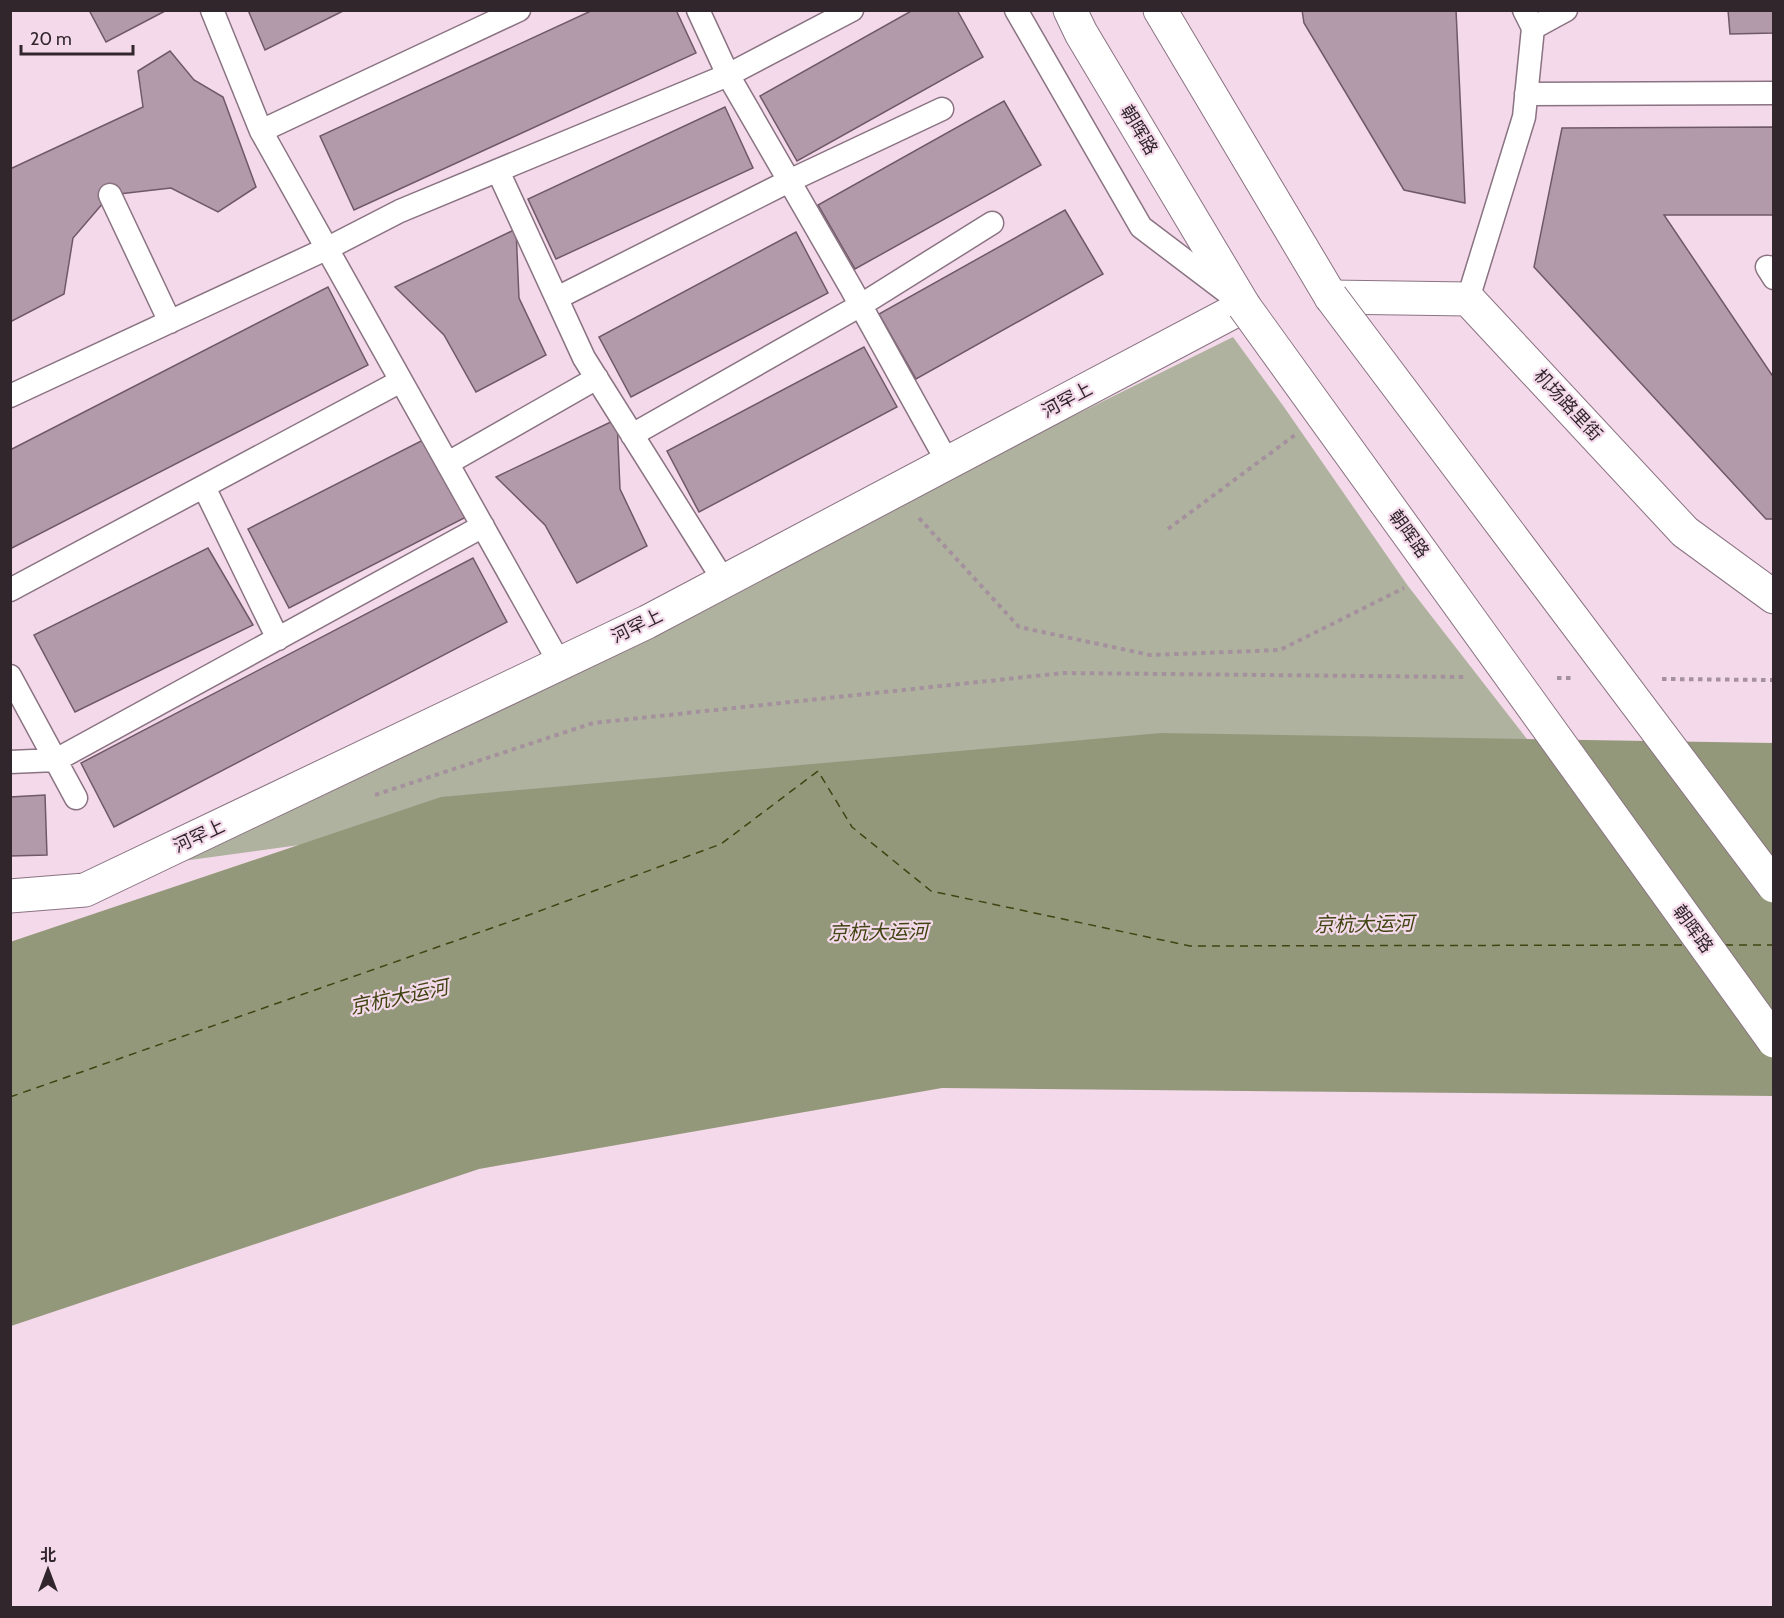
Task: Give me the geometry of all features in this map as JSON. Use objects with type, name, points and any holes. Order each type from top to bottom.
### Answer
[{"type":"main road","name":"朝晖路","points":[[1070,10],[1081,33],[1244,306],[1773,1041]]},
{"type":"main road","points":[[1168,13],[1331,297],[1773,886]]},
{"type":"main road","points":[[1331,297],[1468,299]]},
{"type":"main road","name":"机场路里街","points":[[1468,299],[1685,532],[1773,597]]},
{"type":"main road","name":"河罕上","points":[[10,896],[85,890],[560,664],[647,622],[1244,306]]},
{"type":"lane","points":[[212,10],[261,131],[560,664]]},
{"type":"lane","points":[[261,131],[519,10]]},
{"type":"lane","points":[[698,10],[728,75],[861,305],[948,463]]},
{"type":"lane","points":[[10,396],[326,249],[400,211],[728,75],[852,10]]},
{"type":"lane","points":[[1016,10],[1141,227],[1244,306]]},
{"type":"lane","points":[[1468,299],[1524,117],[1529,19],[1566,10]]},
{"type":"lane","points":[[1526,94],[1773,93]]},
{"type":"lane","points":[[557,298],[789,181],[942,109]]},
{"type":"lane","points":[[498,171],[584,358],[724,581]]},
{"type":"lane","points":[[110,195],[170,322]]},
{"type":"lane","points":[[632,435],[861,305],[992,223]]},
{"type":"lane","points":[[1773,268],[1767,267],[1773,278]]},
{"type":"lane","points":[[448,463],[597,378]]},
{"type":"lane","points":[[10,590],[401,381]]},
{"type":"lane","points":[[204,487],[278,639]]},
{"type":"lane","points":[[10,762],[56,760],[483,526]]},
{"type":"lane","points":[[10,676],[76,798]]},
{"type":"path","points":[[1168,529],[1300,431]]},
{"type":"path","points":[[894,491],[1019,627],[1150,656],[1280,650],[1408,586]]},
{"type":"path","points":[[369,797],[593,723],[1063,673],[1470,677]]},
{"type":"path","points":[[1551,678],[1575,678]]},
{"type":"path","points":[[1657,679],[1773,680]]},
{"type":"shaded area","points":[[1233,337],[1408,586],[1527,739],[1028,745],[168,863]]},
{"type":"water","name":"京杭大运河","points":[[1161,733],[1773,743],[1773,1096],[942,1088],[479,1169],[11,1326],[10,942],[441,797]]},
{"type":"building","points":[[89,10],[167,10],[106,42]]},
{"type":"building","points":[[248,10],[345,10],[265,50]]},
{"type":"building","points":[[593,10],[676,10],[696,53],[354,210],[320,136]]},
{"type":"building","points":[[913,10],[957,10],[983,57],[797,161],[760,96]]},
{"type":"building","points":[[1302,10],[1456,10],[1465,203],[1404,190],[1304,23]]},
{"type":"building","points":[[1728,10],[1774,10],[1774,33],[1730,34]]},
{"type":"building","points":[[170,51],[194,80],[223,97],[256,187],[218,212],[171,188],[110,195],[73,238],[64,294],[10,322],[10,169],[143,107],[138,71]]},
{"type":"building","points":[[1004,101],[1041,165],[855,269],[818,205]]},
{"type":"building","points":[[725,107],[753,168],[556,259],[528,199]]},
{"type":"building","points":[[1774,127],[1774,215],[1664,215],[1774,378],[1774,519],[1766,519],[1534,267],[1562,128]]},
{"type":"building","points":[[1065,210],[1103,274],[916,379],[879,314]]},
{"type":"building","points":[[516,229],[519,298],[546,355],[476,392],[444,335],[395,287]]},
{"type":"building","points":[[796,232],[828,293],[631,397],[599,337]]},
{"type":"building","points":[[328,287],[368,365],[10,549],[10,450]]},
{"type":"building","points":[[864,347],[897,407],[699,512],[667,451]]},
{"type":"building","points":[[617,419],[620,489],[647,546],[577,583],[545,525],[496,477]]},
{"type":"building","points":[[431,436],[472,514],[289,608],[248,529]]},
{"type":"building","points":[[208,548],[253,625],[75,712],[34,635]]},
{"type":"building","points":[[473,558],[507,622],[114,827],[81,763]]},
{"type":"building","points":[[45,795],[47,855],[10,856],[10,797]]},
{"type":"ferry route","points":[[10,1097],[526,916],[721,844],[818,771],[852,827],[931,891],[1190,946],[1685,945]]},
{"type":"ferry route","points":[[1725,945],[1774,945]]}]
